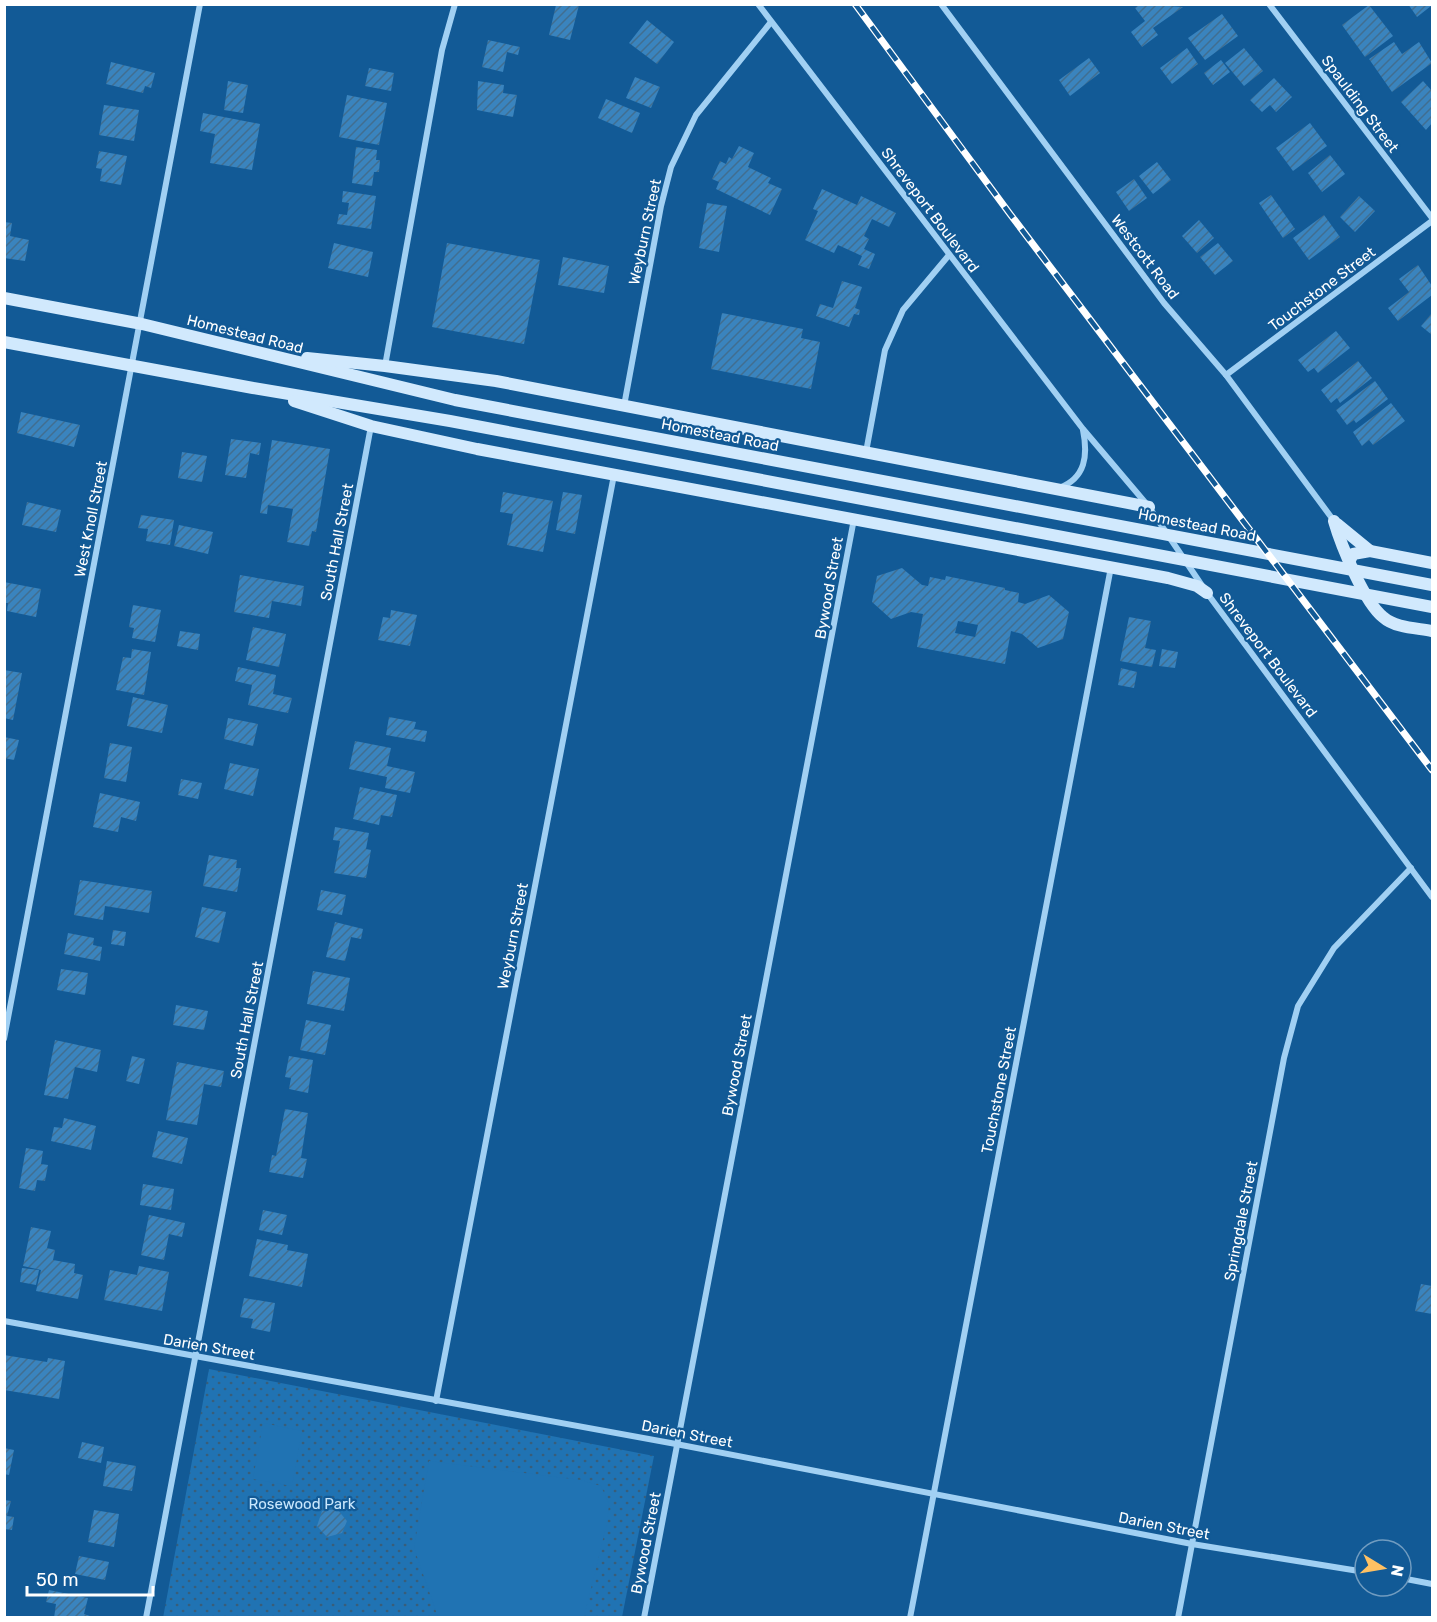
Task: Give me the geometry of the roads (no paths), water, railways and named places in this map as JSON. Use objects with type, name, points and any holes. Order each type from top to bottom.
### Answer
[{"type":"main road","name":"Homestead Road","points":[[4,298],[142,324],[455,400],[1432,585]]},
{"type":"main road","points":[[4,342],[253,388],[462,423],[1432,607]]},
{"type":"main road","points":[[261,354],[385,366],[496,381],[1149,507]]},
{"type":"main road","points":[[253,388],[371,426],[614,475],[1168,578],[1190,584],[1207,593]]},
{"type":"main road","points":[[1334,521],[1349,537],[1370,551]]},
{"type":"main road","points":[[1334,521],[1349,562],[1375,610],[1382,617],[1400,625],[1432,631]]},
{"type":"main road","points":[[1349,562],[1353,554],[1370,551],[1432,563]]},
{"type":"main road","points":[[1168,578],[1176,575],[1187,562]]},
{"type":"street","name":"West Knoll Street","points":[[4,1039],[142,324],[200,4]]},
{"type":"street","points":[[385,366],[442,51],[454,4]]},
{"type":"street","name":"Shreveport Boulevard","points":[[758,4],[1083,429],[1149,507],[1207,593],[1432,897]]},
{"type":"street","name":"Westcott Road","points":[[942,4],[1164,303],[1226,375],[1334,521]]},
{"type":"street","name":"Spaulding Street","points":[[1269,4],[1432,220]]},
{"type":"street","name":"Weyburn Street","points":[[624,406],[661,206],[671,167],[696,115],[771,22]]},
{"type":"street","name":"Touchstone Street","points":[[1226,375],[1432,220]]},
{"type":"street","points":[[866,452],[885,350],[903,310],[949,255]]},
{"type":"street","name":"South Hall Street","points":[[146,1617],[371,426]]},
{"type":"street","points":[[1059,488],[1075,479],[1085,459],[1083,429]]},
{"type":"street","name":"Weyburn Street","points":[[436,1401],[614,475]]},
{"type":"street","name":"Bywood Street","points":[[644,1617],[854,518]]},
{"type":"street","name":"Touchstone Street","points":[[910,1617],[1111,567]]},
{"type":"street","name":"Springdale Street","points":[[1178,1617],[1284,1058],[1298,1006],[1334,948],[1411,868]]},
{"type":"street","name":"Darien Street","points":[[4,1321],[676,1444],[1192,1544],[1353,1570]]},
{"type":"street","points":[[1413,1580],[1432,1584]]},
{"type":"railway","points":[[855,4],[1010,214],[1432,770]]},
{"type":"park label","name":"Rosewood Park","points":[[302,1504]]}]
